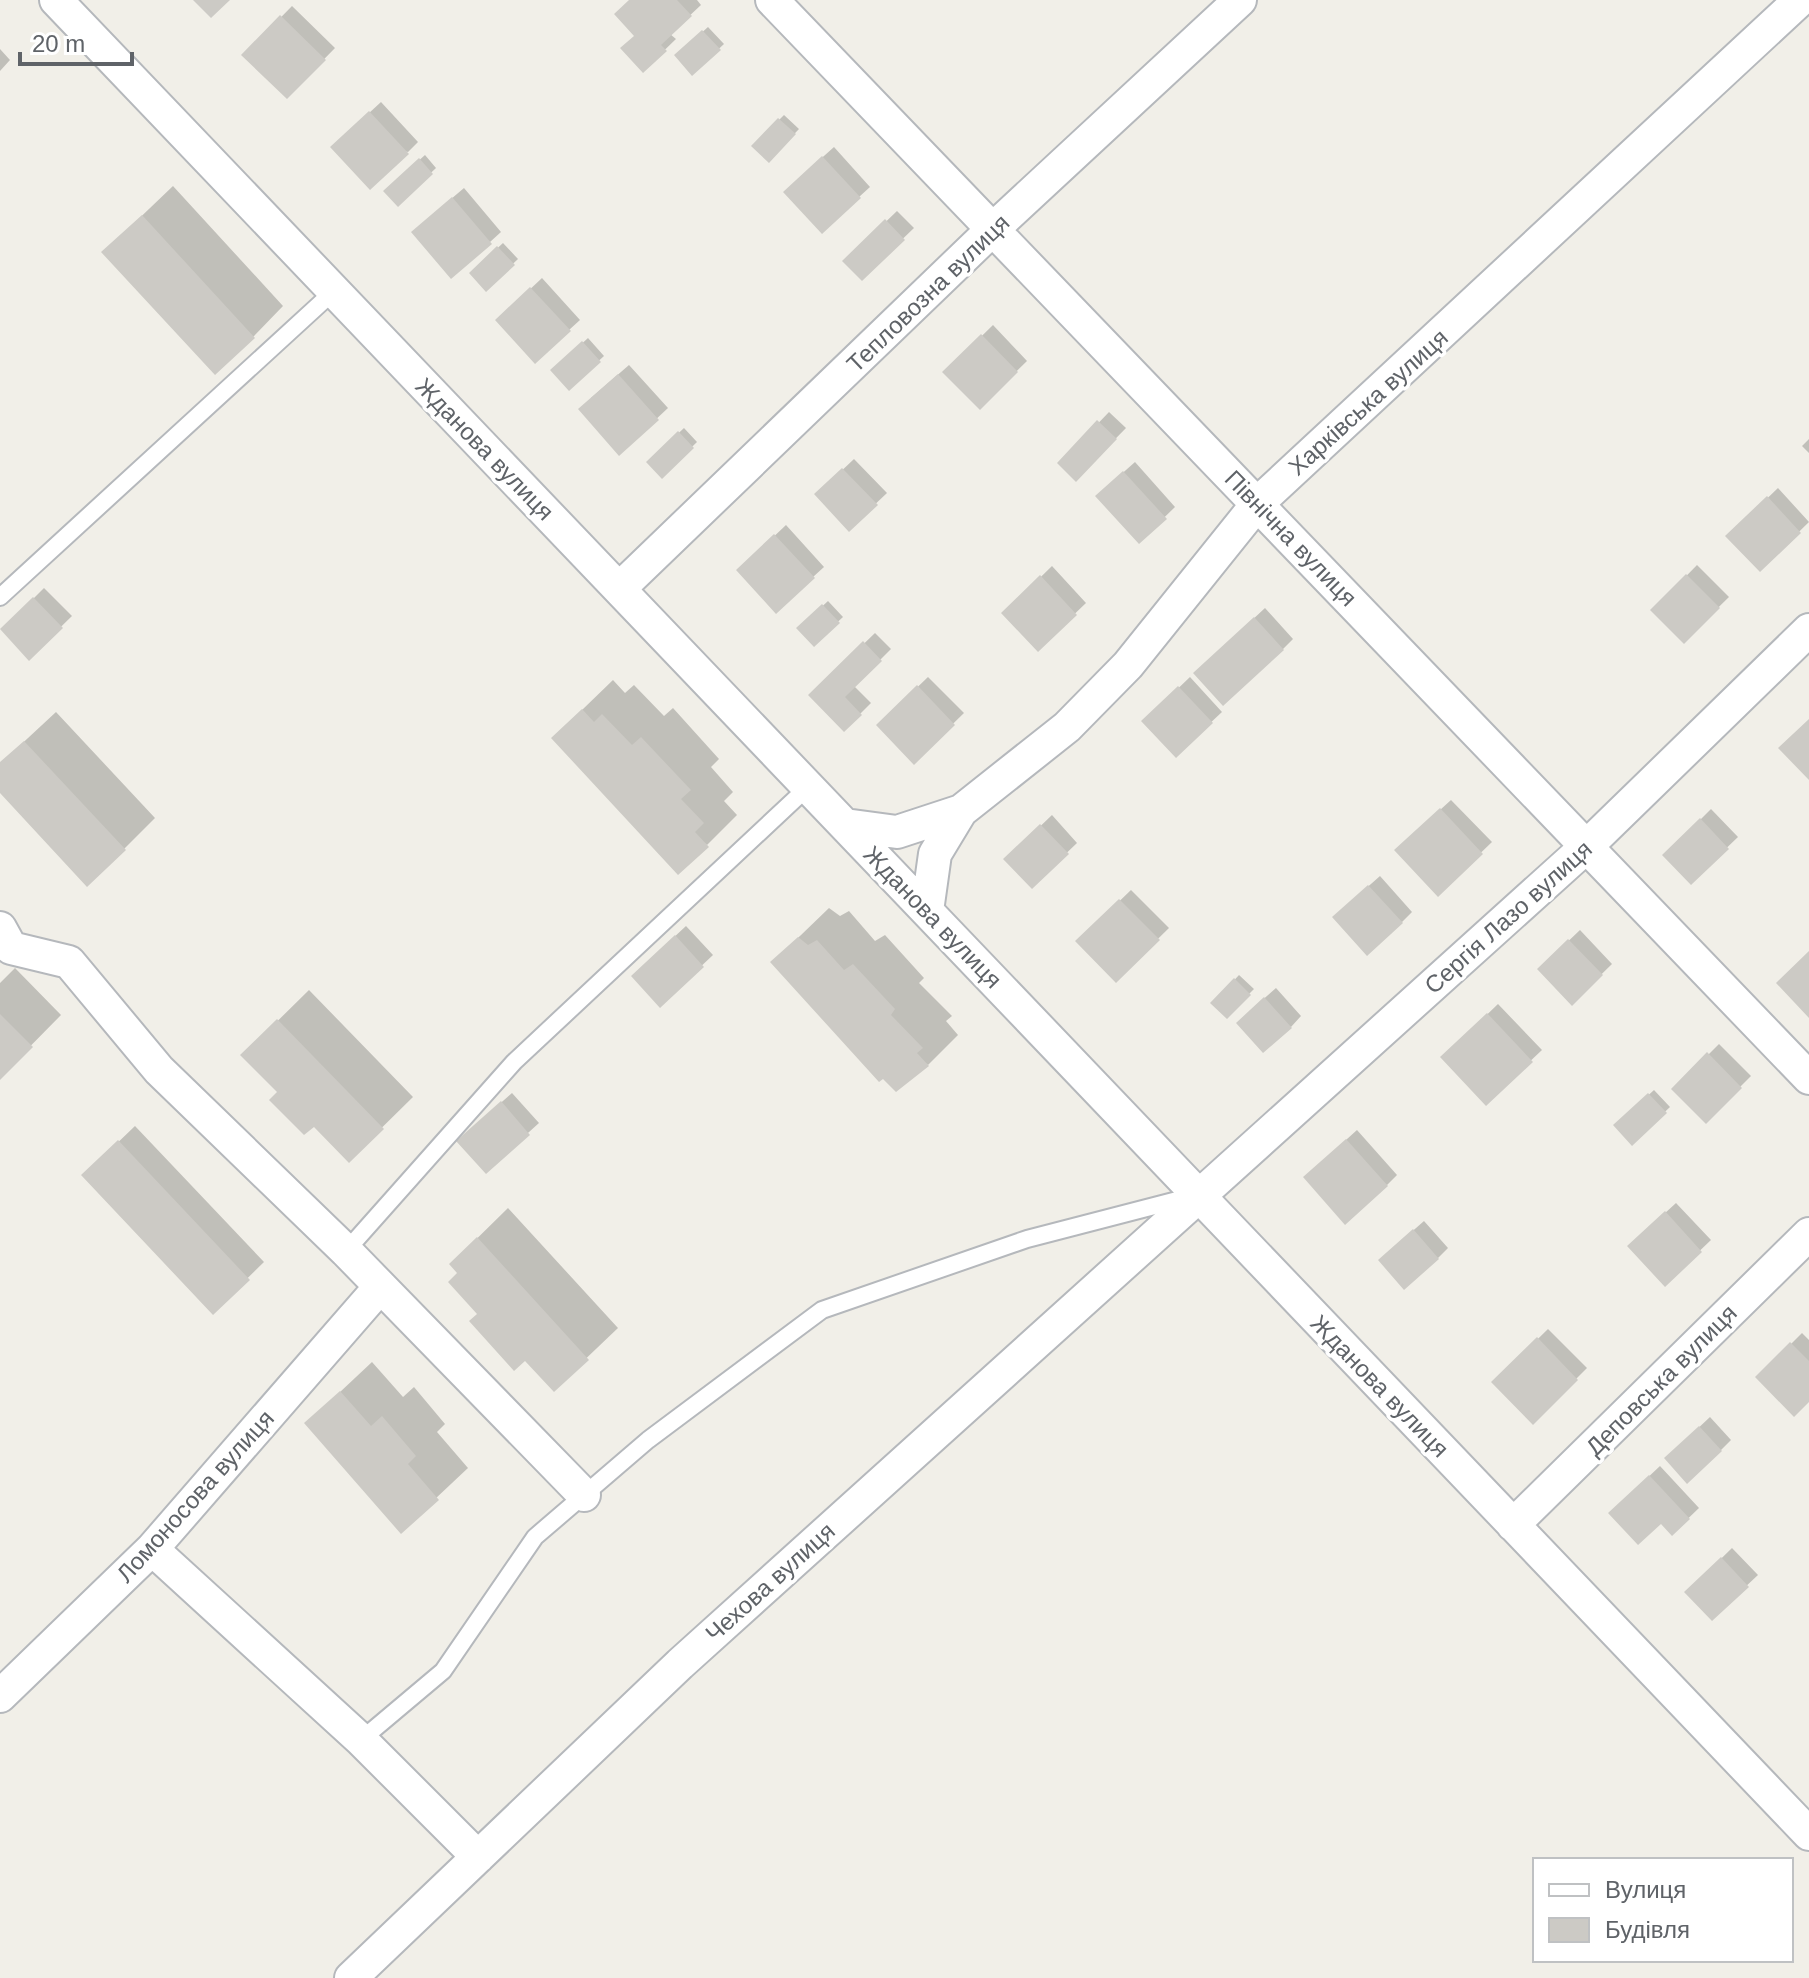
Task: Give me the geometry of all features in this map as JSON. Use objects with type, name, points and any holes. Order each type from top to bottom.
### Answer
[{"type":"street","name":"Жданова вулиця","points":[[56,0],[1809,1834]]},
{"type":"street","name":"Північна вулиця","points":[[772,0],[1809,1078]]},
{"type":"street","name":"Тепловозна вулиця","points":[[619,589],[993,229],[1240,0]]},
{"type":"street","name":"Харківська вулиця","points":[[927,911],[935,854],[961,811],[1067,727],[1128,665],[1258,503],[1800,0]]},
{"type":"street","name":"Сергія Лазо вулиця","points":[[1198,1195],[1586,847],[1809,630]]},
{"type":"street","points":[[845,825],[897,832],[961,811]]},
{"type":"street","points":[[4,945],[69,962],[159,1070],[346,1251],[584,1495]]},
{"type":"street","name":"Чехова вулиця","points":[[351,1978],[680,1664],[1198,1195]]},
{"type":"street","name":"Деповська вулиця","points":[[1513,1525],[1809,1234]]},
{"type":"street","name":"Ломоносова вулиця","points":[[0,1696],[152,1549],[380,1287]]},
{"type":"street","points":[[152,1549],[361,1740],[478,1857]]},
{"type":"lane","points":[[0,597],[334,291]]},
{"type":"lane","points":[[346,1251],[514,1062],[808,787]]},
{"type":"lane","points":[[361,1740],[443,1671],[535,1537],[648,1440],[822,1310],[1027,1239],[1198,1195]]},
{"type":"building","points":[[193,0],[230,0],[211,18]]},
{"type":"building","points":[[629,0],[677,0],[692,16],[661,45],[667,51],[643,73],[620,48],[634,36],[614,14]]},
{"type":"building","points":[[280,15],[326,60],[287,99],[241,55]]},
{"type":"building","points":[[702,30],[721,50],[692,76],[674,55]]},
{"type":"building","points":[[369,111],[409,154],[370,190],[330,147]]},
{"type":"building","points":[[778,118],[796,134],[769,163],[751,146]]},
{"type":"building","points":[[822,156],[861,198],[822,234],[783,192]]},
{"type":"building","points":[[419,158],[433,174],[398,207],[383,191]]},
{"type":"building","points":[[452,197],[492,244],[451,279],[411,232]]},
{"type":"building","points":[[142,215],[255,338],[215,375],[101,252]]},
{"type":"building","points":[[885,219],[905,240],[862,281],[842,261]]},
{"type":"building","points":[[497,246],[515,265],[486,292],[469,273]]},
{"type":"building","points":[[530,287],[571,331],[535,364],[495,320]]},
{"type":"building","points":[[981,334],[1018,372],[980,410],[942,372]]},
{"type":"building","points":[[582,341],[601,362],[569,391],[550,370]]},
{"type":"building","points":[[618,374],[659,420],[619,456],[578,409]]},
{"type":"building","points":[[1097,420],[1117,439],[1076,482],[1057,463]]},
{"type":"building","points":[[678,431],[694,448],[662,479],[646,462]]},
{"type":"building","points":[[842,468],[878,505],[849,532],[814,494]]},
{"type":"building","points":[[1123,471],[1167,519],[1139,544],[1095,496]]},
{"type":"building","points":[[1767,496],[1801,533],[1760,572],[1725,536]]},
{"type":"building","points":[[774,534],[815,578],[776,614],[736,570]]},
{"type":"building","points":[[1686,574],[1720,608],[1684,644],[1650,610]]},
{"type":"building","points":[[1040,575],[1077,615],[1038,652],[1001,613]]},
{"type":"building","points":[[33,597],[63,628],[29,661],[0,629]]},
{"type":"building","points":[[822,604],[840,623],[814,647],[796,628]]},
{"type":"building","points":[[1254,617],[1284,650],[1223,706],[1193,673]]},
{"type":"building","points":[[863,641],[882,661],[845,697],[862,715],[844,732],[808,695]]},
{"type":"building","points":[[917,685],[955,725],[914,765],[876,725]]},
{"type":"building","points":[[1178,686],[1213,723],[1176,758],[1141,721]]},
{"type":"building","points":[[582,709],[594,722],[602,714],[632,745],[641,737],[691,790],[681,799],[704,823],[695,832],[709,847],[678,875],[551,738]]},
{"type":"building","points":[[1809,719],[1809,780],[1778,748]]},
{"type":"building","points":[[24,741],[126,850],[87,887],[0,793],[0,762]]},
{"type":"building","points":[[1440,808],[1483,854],[1438,897],[1394,850]]},
{"type":"building","points":[[1700,818],[1729,849],[1691,885],[1662,855]]},
{"type":"building","points":[[1040,824],[1069,854],[1032,889],[1003,859]]},
{"type":"building","points":[[1368,885],[1403,923],[1367,956],[1332,917]]},
{"type":"building","points":[[1119,899],[1160,940],[1116,983],[1075,941]]},
{"type":"building","points":[[675,935],[704,967],[660,1008],[631,976]]},
{"type":"building","points":[[798,937],[808,945],[817,940],[844,970],[853,964],[895,1009],[891,1015],[923,1048],[917,1053],[929,1066],[896,1092],[883,1079],[879,1082],[770,962]]},
{"type":"building","points":[[1568,939],[1603,975],[1572,1006],[1537,969]]},
{"type":"building","points":[[1809,951],[1809,1018],[1776,983]]},
{"type":"building","points":[[1234,978],[1251,995],[1227,1019],[1210,1003]]},
{"type":"building","points":[[1264,997],[1292,1028],[1263,1053],[1236,1023]]},
{"type":"building","points":[[1487,1013],[1533,1062],[1486,1106],[1440,1057]]},
{"type":"building","points":[[0,1014],[33,1047],[0,1080]]},
{"type":"building","points":[[277,1019],[384,1129],[349,1163],[314,1127],[304,1135],[269,1100],[277,1092],[240,1055]]},
{"type":"building","points":[[1707,1052],[1742,1088],[1706,1124],[1671,1089]]},
{"type":"building","points":[[1648,1093],[1667,1113],[1632,1146],[1613,1125]]},
{"type":"building","points":[[501,1101],[530,1135],[486,1174],[456,1141]]},
{"type":"building","points":[[1346,1139],[1388,1186],[1345,1225],[1303,1177]]},
{"type":"building","points":[[118,1140],[250,1280],[213,1315],[81,1175]]},
{"type":"building","points":[[1665,1211],[1702,1252],[1665,1287],[1627,1246]]},
{"type":"building","points":[[1413,1229],[1439,1259],[1404,1290],[1378,1260]]},
{"type":"building","points":[[477,1237],[589,1360],[554,1392],[525,1361],[514,1371],[469,1321],[477,1314],[448,1282],[457,1273],[449,1264]]},
{"type":"building","points":[[1537,1337],[1578,1380],[1533,1425],[1491,1382]]},
{"type":"building","points":[[1790,1342],[1809,1361],[1809,1402],[1794,1417],[1755,1377]]},
{"type":"building","points":[[340,1391],[371,1426],[382,1416],[416,1456],[408,1464],[439,1500],[401,1534],[304,1423]]},
{"type":"building","points":[[1699,1426],[1722,1451],[1687,1484],[1664,1458]]},
{"type":"building","points":[[1649,1475],[1690,1519],[1672,1536],[1661,1524],[1638,1545],[1608,1513]]},
{"type":"building","points":[[1721,1557],[1749,1587],[1712,1621],[1684,1592]]}]
